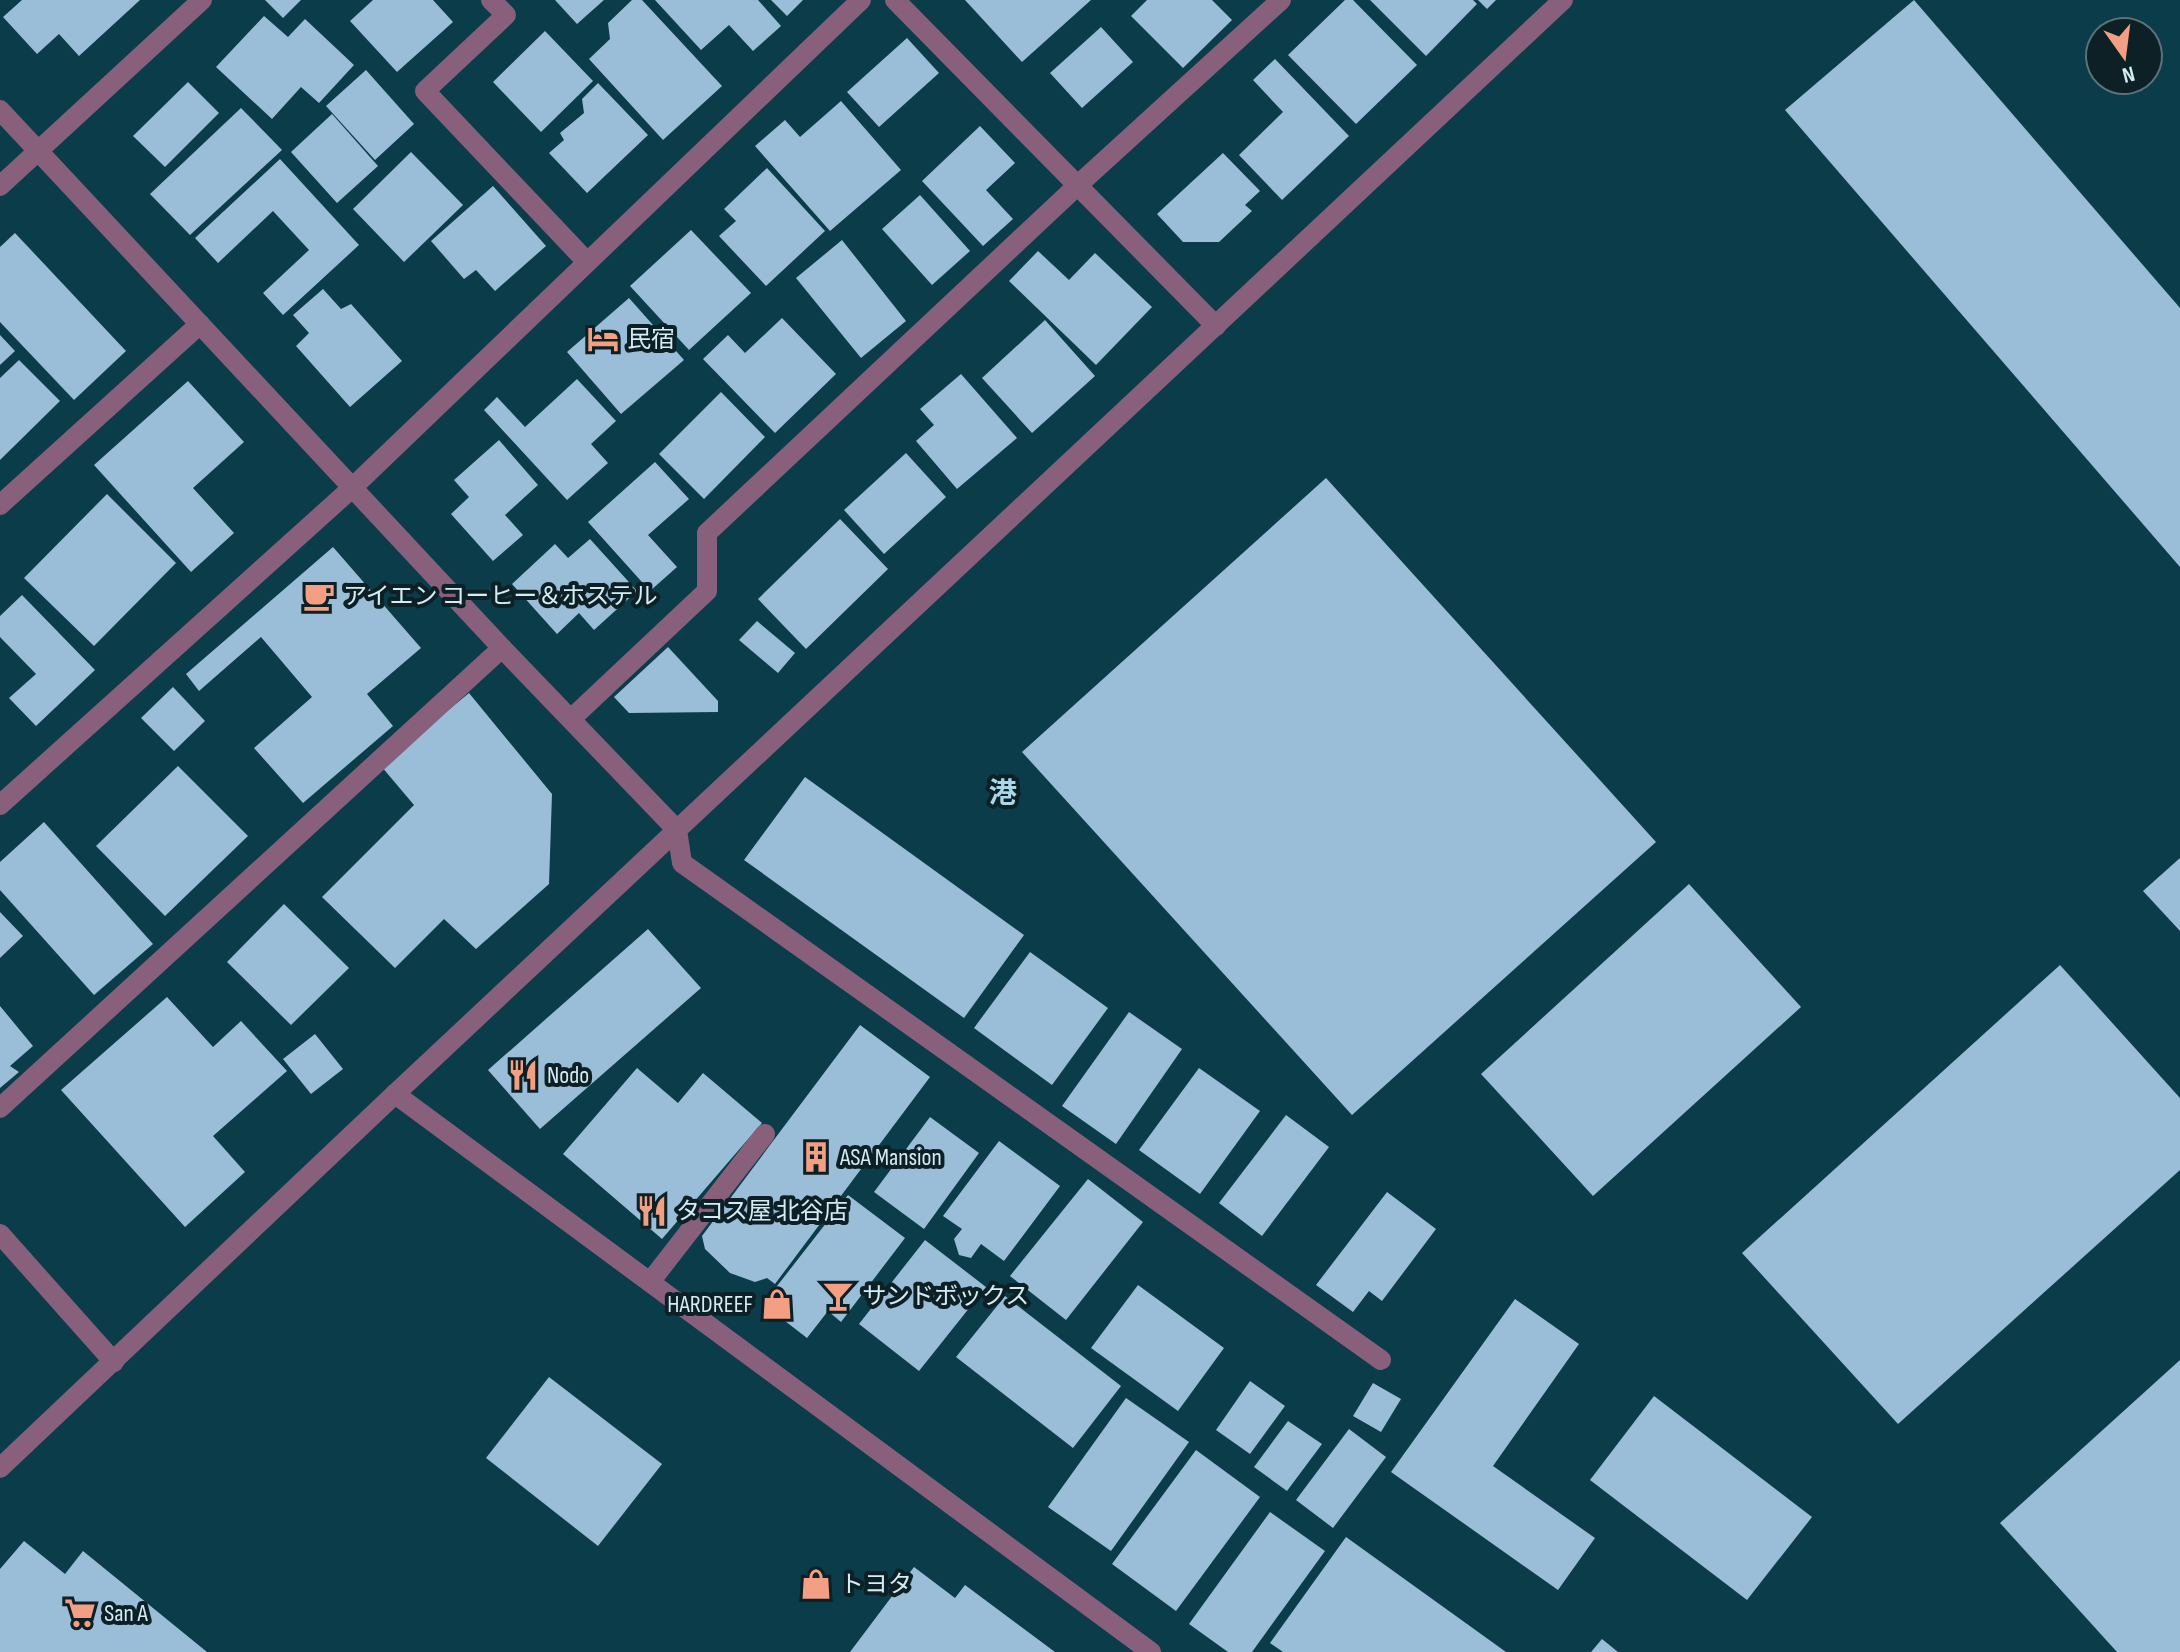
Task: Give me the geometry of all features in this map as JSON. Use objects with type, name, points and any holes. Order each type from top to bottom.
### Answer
[{"type":"street","points":[[0,186],[202,0]]},
{"type":"street","points":[[491,0],[506,15],[425,91],[587,262]]},
{"type":"street","points":[[0,805],[352,488],[861,0]]},
{"type":"street","points":[[895,0],[1216,326]]},
{"type":"street","points":[[571,719],[707,591],[707,533],[1078,185],[1281,0]]},
{"type":"street","points":[[0,1468],[1563,0]]},
{"type":"street","points":[[0,110],[502,648],[677,830],[682,863],[1381,1360]]},
{"type":"street","points":[[0,505],[200,324]]},
{"type":"street","points":[[0,1108],[502,648]]},
{"type":"street","points":[[395,1094],[1151,1652]]},
{"type":"street","points":[[650,1282],[765,1134]]},
{"type":"street","points":[[0,1234],[114,1362]]},
{"type":"building","points":[[22,0],[140,0],[79,56],[59,34],[37,54],[3,17]]},
{"type":"building","points":[[265,0],[301,0],[283,18]]},
{"type":"building","points":[[373,0],[433,0],[453,22],[397,72],[350,21]]},
{"type":"building","points":[[555,0],[604,0],[577,24]]},
{"type":"building","points":[[632,0],[642,0],[722,86],[663,140],[589,59],[610,39],[608,23]]},
{"type":"building","points":[[655,0],[758,0],[781,26],[753,51],[729,25],[701,50]]},
{"type":"building","points":[[771,0],[803,0],[787,16]]},
{"type":"building","points":[[965,0],[1091,0],[1022,62]]},
{"type":"building","points":[[1147,0],[1212,0],[1232,20],[1183,68],[1131,16]]},
{"type":"building","points":[[1345,0],[1353,0],[1417,65],[1356,124],[1288,55]]},
{"type":"building","points":[[1370,0],[1473,0],[1477,4],[1426,56]]},
{"type":"building","points":[[1478,0],[1496,0],[1487,9]]},
{"type":"building","points":[[1914,0],[2180,308],[2180,567],[1785,110]]},
{"type":"building","points":[[264,16],[288,37],[305,19],[354,65],[319,103],[301,87],[272,119],[216,67]]},
{"type":"building","points":[[1101,27],[1133,62],[1082,108],[1050,73]]},
{"type":"building","points":[[545,31],[593,81],[541,132],[493,82]]},
{"type":"building","points":[[907,38],[939,73],[879,127],[847,92]]},
{"type":"building","points":[[1275,59],[1349,136],[1282,200],[1239,155],[1283,112],[1253,80]]},
{"type":"building","points":[[366,70],[414,124],[375,160],[326,106]]},
{"type":"building","points":[[188,82],[219,113],[165,167],[133,136]]},
{"type":"building","points":[[598,83],[648,135],[587,193],[549,153],[564,140],[560,133],[584,113],[582,99]]},
{"type":"building","points":[[841,101],[901,170],[830,231],[755,146],[785,120],[800,137]]},
{"type":"building","points":[[241,108],[282,150],[190,235],[150,194]]},
{"type":"building","points":[[332,114],[378,166],[337,203],[291,152]]},
{"type":"building","points":[[980,126],[1015,163],[986,190],[1013,219],[983,246],[922,181]]},
{"type":"building","points":[[411,152],[463,205],[404,262],[353,209]]},
{"type":"building","points":[[1223,153],[1260,191],[1245,205],[1252,211],[1219,242],[1183,242],[1157,214]]},
{"type":"building","points":[[280,159],[359,245],[283,315],[263,293],[309,250],[273,211],[218,263],[195,238]]},
{"type":"building","points":[[767,168],[825,231],[766,286],[719,236],[736,221],[724,209]]},
{"type":"building","points":[[493,186],[546,246],[495,291],[476,270],[464,279],[431,241]]},
{"type":"building","points":[[920,195],[970,251],[932,285],[882,229]]},
{"type":"building","points":[[691,230],[751,293],[689,350],[630,286]]},
{"type":"building","points":[[15,233],[126,351],[74,400],[0,322],[0,247]]},
{"type":"building","points":[[842,240],[906,321],[861,358],[796,278]]},
{"type":"building","points":[[1038,251],[1069,280],[1095,253],[1152,307],[1096,365],[1009,281]]},
{"type":"building","points":[[323,289],[341,309],[351,304],[402,361],[350,407],[296,346],[309,333],[293,315]]},
{"type":"building","points":[[629,298],[684,360],[621,414],[567,352]]},
{"type":"building","points":[[782,318],[836,374],[775,433],[703,359],[728,335],[745,353]]},
{"type":"building","points":[[1045,320],[1095,376],[1032,433],[982,378]]},
{"type":"building","points":[[0,335],[15,351],[0,365]]},
{"type":"building","points":[[19,360],[60,401],[0,460],[0,378]]},
{"type":"building","points":[[961,374],[1017,438],[957,489],[916,441],[934,425],[920,409]]},
{"type":"building","points":[[577,379],[616,421],[591,444],[608,463],[567,500],[484,410],[497,397],[525,427]]},
{"type":"building","points":[[188,381],[244,442],[193,488],[234,533],[191,572],[94,465]]},
{"type":"building","points":[[721,392],[765,437],[704,499],[659,454]]},
{"type":"building","points":[[499,440],[538,485],[505,515],[523,535],[493,561],[451,514],[469,497],[454,480]]},
{"type":"building","points":[[906,453],[946,497],[884,554],[844,510]]},
{"type":"building","points":[[655,462],[689,499],[648,535],[677,567],[650,591],[588,522]]},
{"type":"building","points":[[1326,478],[1656,842],[1352,1115],[1022,752]]},
{"type":"building","points":[[107,494],[176,563],[94,646],[24,578]]},
{"type":"building","points":[[840,519],[888,569],[806,649],[758,599]]},
{"type":"building","points":[[590,539],[637,591],[594,630],[579,613],[557,634],[512,584],[555,544],[568,558]]},
{"type":"building","points":[[333,547],[421,648],[367,694],[393,726],[303,803],[254,748],[312,697],[261,637],[199,691],[186,674]]},
{"type":"building","points":[[22,595],[95,670],[36,726],[9,698],[36,674],[0,637],[0,616]]},
{"type":"building","points":[[757,621],[795,653],[778,673],[739,640]]},
{"type":"building","points":[[668,647],[718,701],[718,712],[629,713],[614,697]]},
{"type":"building","points":[[173,687],[205,721],[174,751],[141,718]]},
{"type":"building","points":[[469,693],[552,794],[549,884],[476,949],[444,919],[395,968],[322,897],[414,805],[381,766]]},
{"type":"building","points":[[178,766],[248,836],[165,916],[96,846]]},
{"type":"building","points":[[805,777],[1024,935],[964,1018],[744,860]]},
{"type":"building","points":[[44,822],[153,944],[94,995],[0,890],[0,862]]},
{"type":"building","points":[[2180,858],[2180,931],[2143,891]]},
{"type":"building","points":[[1689,884],[1801,1007],[1593,1196],[1481,1074]]},
{"type":"building","points":[[284,904],[349,968],[291,1025],[227,962]]},
{"type":"building","points":[[0,912],[23,936],[0,958]]},
{"type":"building","points":[[648,929],[701,988],[540,1129],[488,1070]]},
{"type":"building","points":[[1030,952],[1108,1008],[1052,1085],[974,1028]]},
{"type":"building","points":[[2060,965],[2180,1098],[2180,1170],[1898,1424],[1742,1253]]},
{"type":"building","points":[[167,997],[213,1047],[241,1021],[287,1071],[213,1136],[245,1172],[185,1227],[61,1090]]},
{"type":"building","points":[[0,1006],[33,1046],[10,1066],[19,1072],[0,1088]]},
{"type":"building","points":[[1129,1012],[1182,1049],[1116,1144],[1062,1106]]},
{"type":"building","name":"ASA Mansion","points":[[860,1025],[930,1077],[775,1284],[767,1278],[755,1282],[730,1273],[705,1249],[702,1236]]},
{"type":"building","points":[[315,1034],[343,1069],[311,1094],[283,1059]]},
{"type":"building","points":[[637,1068],[678,1103],[703,1073],[762,1123],[662,1239],[563,1154]]},
{"type":"building","points":[[1199,1068],[1260,1111],[1200,1194],[1139,1150]]},
{"type":"building","points":[[1286,1115],[1329,1147],[1262,1236],[1219,1203]]},
{"type":"building","points":[[930,1117],[979,1153],[924,1229],[874,1192]]},
{"type":"building","points":[[999,1141],[1060,1186],[1004,1261],[981,1244],[971,1258],[959,1255],[954,1239],[962,1229],[943,1216]]},
{"type":"building","points":[[1088,1179],[1143,1222],[1066,1320],[1010,1276]]},
{"type":"building","points":[[1387,1192],[1436,1229],[1382,1301],[1369,1291],[1353,1312],[1316,1285]]},
{"type":"building","points":[[848,1195],[905,1238],[841,1322],[828,1311],[807,1338],[763,1304]]},
{"type":"building","points":[[925,1240],[986,1287],[919,1371],[859,1324]]},
{"type":"building","points":[[1138,1285],[1224,1348],[1178,1411],[1091,1348]]},
{"type":"building","points":[[1005,1296],[1121,1386],[1073,1448],[956,1357]]},
{"type":"building","points":[[1515,1299],[1579,1344],[1493,1466],[1595,1538],[1558,1590],[1391,1472]]},
{"type":"building","points":[[2180,1360],[2180,1652],[2117,1652],[2000,1523]]},
{"type":"building","points":[[549,1377],[662,1464],[598,1546],[486,1458]]},
{"type":"building","points":[[1250,1381],[1285,1406],[1250,1454],[1216,1430]]},
{"type":"building","points":[[1373,1383],[1401,1399],[1381,1432],[1353,1416]]},
{"type":"building","points":[[1654,1396],[1812,1517],[1747,1600],[1590,1480]]},
{"type":"building","points":[[1126,1398],[1189,1442],[1111,1551],[1048,1507]]},
{"type":"building","points":[[1288,1421],[1322,1444],[1287,1491],[1254,1467]]},
{"type":"building","points":[[1349,1429],[1386,1457],[1333,1528],[1296,1500]]},
{"type":"building","points":[[1196,1450],[1260,1497],[1176,1611],[1112,1564]]},
{"type":"building","points":[[1270,1512],[1325,1551],[1252,1652],[1228,1652],[1189,1624]]},
{"type":"building","points":[[1346,1537],[1506,1652],[1283,1652],[1270,1643]]},
{"type":"building","name":"San A","points":[[24,1541],[65,1574],[83,1551],[207,1652],[0,1652],[0,1569]]},
{"type":"building","points":[[914,1567],[955,1598],[965,1585],[1055,1652],[850,1652]]},
{"type":"building","points":[[1602,1639],[1618,1652],[1591,1652]]},
{"type":"place","name":"民宿","points":[[603,339]]},
{"type":"place","name":"アイエン コーヒー＆ホステル","points":[[319,596]]},
{"type":"place","name":"Nodo","points":[[523,1075]]},
{"type":"place","name":"ASA Mansion","points":[[816,1157]]},
{"type":"place","name":"タコス屋 北谷店","points":[[652,1211]]},
{"type":"place","name":"サンドボックス","points":[[838,1296]]},
{"type":"place","name":"HARDREEF","points":[[777,1304]]},
{"type":"place","name":"トヨタ","points":[[816,1584]]},
{"type":"place","name":"San A","points":[[80,1613]]},
{"type":"district","name":"港","points":[[1003,793]]}]
